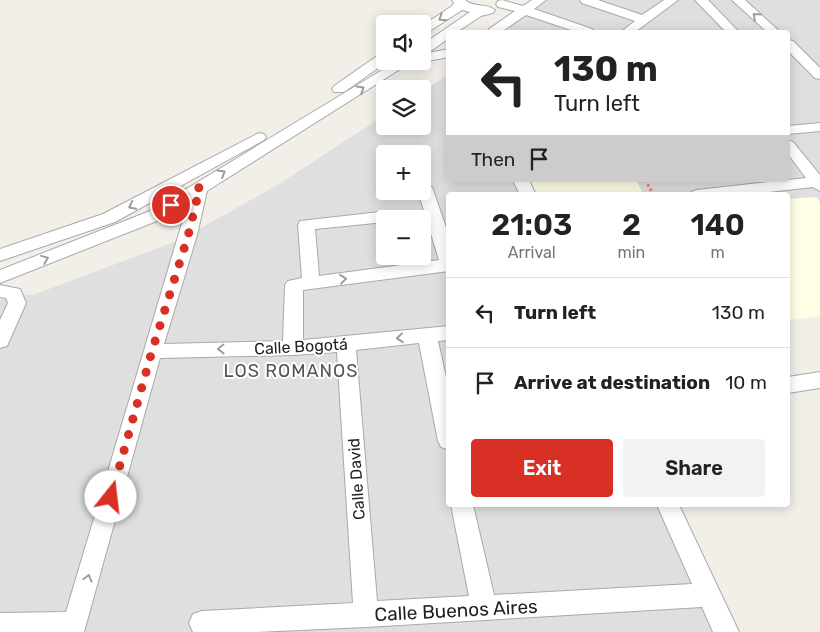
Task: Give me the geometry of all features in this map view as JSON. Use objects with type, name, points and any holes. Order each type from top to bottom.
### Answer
[{"type":"street","points":[[496,30],[540,0]]},
{"type":"street","points":[[586,0],[644,20]]},
{"type":"street","points":[[630,30],[672,0]]},
{"type":"street","points":[[701,0],[732,30]]},
{"type":"street","points":[[738,0],[772,30]]},
{"type":"street","points":[[431,26],[456,8],[459,2],[473,10],[486,10]]},
{"type":"street","points":[[452,30],[477,13],[502,2],[582,30]]},
{"type":"street","points":[[431,45],[446,34]]},
{"type":"street","points":[[790,46],[815,68]]},
{"type":"street","points":[[431,56],[446,54]]},
{"type":"street","points":[[0,255],[109,218],[306,112],[376,63]]},
{"type":"street","points":[[790,66],[815,68]]},
{"type":"street","points":[[0,277],[156,215],[393,70]]},
{"type":"street","points":[[790,133],[820,127]]},
{"type":"street","points":[[730,192],[818,184],[790,136]]},
{"type":"street","points":[[0,625],[75,624],[152,351],[188,236],[200,187]]},
{"type":"street","points":[[429,200],[446,255]]},
{"type":"street","points":[[293,348],[303,284],[306,225],[376,217]]},
{"type":"street","points":[[303,284],[446,265]]},
{"type":"street","points":[[0,291],[14,293],[18,304],[0,341]]},
{"type":"street","name":"Calle Bogotá","points":[[152,351],[293,348],[446,333]]},
{"type":"street","points":[[427,335],[446,427]]},
{"type":"street","name":"Calle David","points":[[346,344],[366,614]]},
{"type":"street","points":[[790,385],[820,380]]},
{"type":"street","points":[[462,507],[484,608]]},
{"type":"street","points":[[669,507],[726,632]]},
{"type":"street","name":"Calle Buenos Aires","points":[[202,623],[709,595]]},
{"type":"shaded area","points":[[542,0],[820,0],[820,313],[790,318],[790,192],[446,192],[446,507],[670,507],[724,632],[0,632],[0,300],[13,294],[33,295],[177,241],[192,228],[199,229],[279,184],[376,121],[376,135],[431,135],[431,86],[446,76],[446,182],[790,182],[790,30],[495,30]]},
{"type":"shaded area","points":[[521,182],[637,182],[642,192],[526,192]]},
{"type":"shaded area","points":[[816,197],[820,202],[820,316],[790,320],[790,199]]},
{"type":"district","name":"LOS ROMANOS","points":[[291,371]]},
{"type":"route","points":[[111,497],[152,351],[188,236],[200,187],[171,205]]}]
